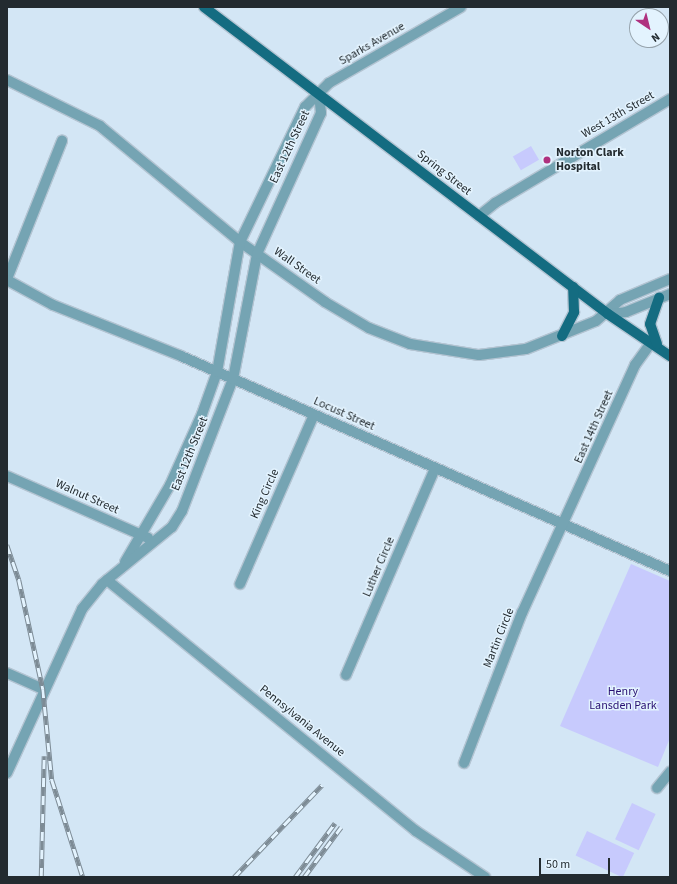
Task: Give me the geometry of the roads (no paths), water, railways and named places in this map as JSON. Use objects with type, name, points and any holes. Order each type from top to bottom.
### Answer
[{"type":"main road","name":"Spring Street","points":[[204,7],[608,314],[670,356]]},
{"type":"main road","points":[[562,336],[574,312],[573,287]]},
{"type":"main road","points":[[655,345],[650,324],[659,298]]},
{"type":"street","name":"Sparks Avenue","points":[[319,94],[329,83],[461,7]]},
{"type":"street","name":"Wall Street","points":[[7,80],[62,104],[106,130],[240,242],[355,322],[417,346],[454,353],[494,354],[526,349],[562,336],[608,314]]},
{"type":"street","name":"East 12th Street","points":[[118,572],[142,535],[191,443],[217,372],[240,242],[305,107],[319,94]]},
{"type":"street","name":"East 12th Street","points":[[7,773],[43,689],[82,609],[107,580],[157,542],[182,511],[233,379],[257,254],[322,113],[319,94]]},
{"type":"street","name":"West 13th Street","points":[[479,216],[494,203],[670,100]]},
{"type":"street","points":[[7,279],[62,141]]},
{"type":"street","name":"Locust Street","points":[[7,279],[53,305],[217,372],[670,571]]},
{"type":"street","points":[[608,314],[620,300],[670,279]]},
{"type":"street","points":[[608,314],[626,312],[670,294]]},
{"type":"street","name":"East 14th Street","points":[[564,525],[634,365],[655,345]]},
{"type":"street","name":"King Circle","points":[[240,584],[314,415]]},
{"type":"street","name":"Luther Circle","points":[[346,675],[435,468]]},
{"type":"street","name":"Walnut Street","points":[[7,476],[157,542]]},
{"type":"street","name":"Martin Circle","points":[[464,763],[522,613],[564,525]]},
{"type":"street","name":"Pennsylvania Avenue","points":[[107,580],[416,831],[485,877]]},
{"type":"street","points":[[7,673],[43,689]]},
{"type":"street","points":[[657,788],[670,772]]},
{"type":"railway","points":[[7,545],[19,580],[43,689],[52,780],[83,877]]},
{"type":"railway","points":[[41,877],[44,756]]},
{"type":"railway","points":[[234,877],[322,785]]},
{"type":"railway","points":[[295,877],[335,823]]},
{"type":"railway","points":[[304,877],[341,827]]},
{"type":"place","name":"Norton Clark Hospital","points":[[547,160]]},
{"type":"park label","name":"Henry Lansden Park","points":[[623,699]]}]
